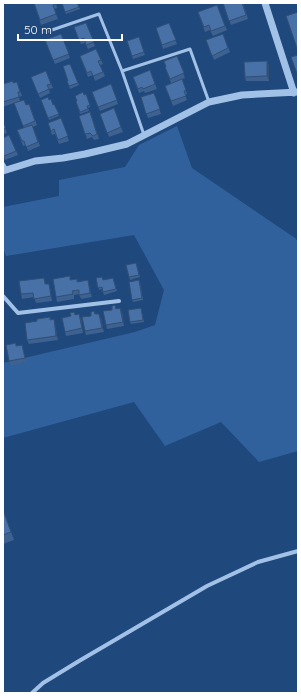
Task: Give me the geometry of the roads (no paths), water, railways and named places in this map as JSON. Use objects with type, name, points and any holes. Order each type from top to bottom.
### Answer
[{"type":"street","points":[[4,168],[35,161],[70,157],[127,144],[209,102],[242,95],[296,92],[265,3]]},
{"type":"street","points":[[3,296],[18,313],[119,301]]},
{"type":"street","points":[[32,693],[43,683],[79,661],[208,586],[258,562],[298,550]]},
{"type":"lane","points":[[46,32],[99,14],[122,71],[144,135]]},
{"type":"lane","points":[[122,71],[190,49],[209,102]]}]
